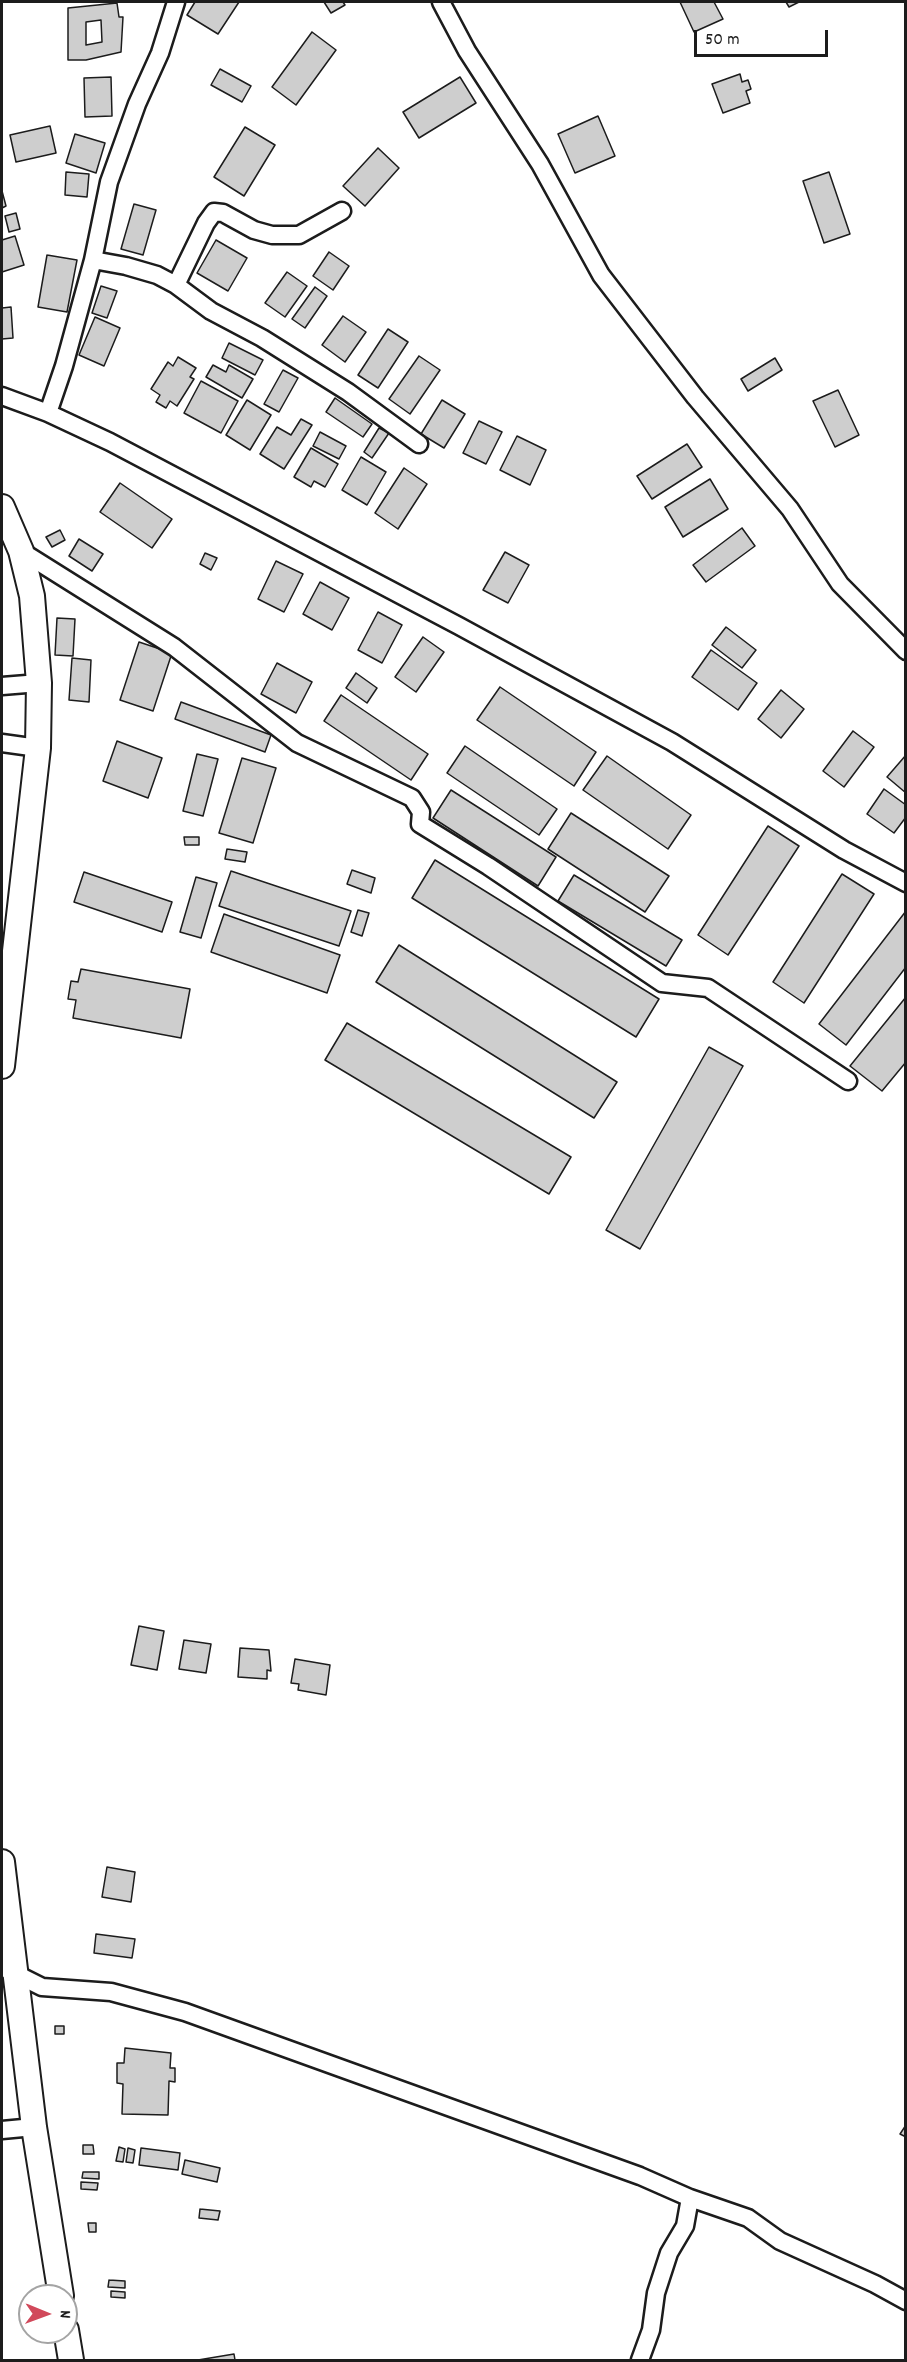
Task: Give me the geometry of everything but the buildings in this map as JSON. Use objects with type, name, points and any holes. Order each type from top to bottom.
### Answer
[{"type":"main road","points":[[2,507],[21,552],[32,596],[39,683],[38,748],[2,1066]]},
{"type":"main road","points":[[2,1862],[8,1971],[59,2284]]},
{"type":"main road","points":[[68,2344],[71,2361]]},
{"type":"street","points":[[48,413],[64,366],[93,260],[109,182],[137,104],[160,53],[176,2]]},
{"type":"street","points":[[441,2],[473,60],[540,164],[601,275],[695,397],[790,509],[840,584],[906,651]]},
{"type":"street","points":[[176,285],[206,223],[214,212],[223,213],[254,230],[272,235],[299,235],[323,224],[342,211]]},
{"type":"street","points":[[93,260],[157,275],[176,285],[212,311],[262,338],[348,392],[419,444]]},
{"type":"street","points":[[2,396],[48,413],[110,442],[672,742],[844,850],[906,883]]},
{"type":"street","points":[[21,552],[174,647],[297,743],[412,798],[421,812],[420,825],[488,866],[662,984],[708,988],[848,1081]]},
{"type":"street","points":[[2,686],[39,683]]},
{"type":"street","points":[[2,742],[38,748]]},
{"type":"street","points":[[8,1971],[42,1987],[111,1992],[185,2012],[617,2168],[690,2198],[748,2218],[780,2241],[875,2284],[906,2301]]},
{"type":"street","points":[[2,2130],[34,2127]]},
{"type":"street","points":[[640,2361],[651,2330],[656,2294],[669,2253],[685,2226],[690,2198]]}]
